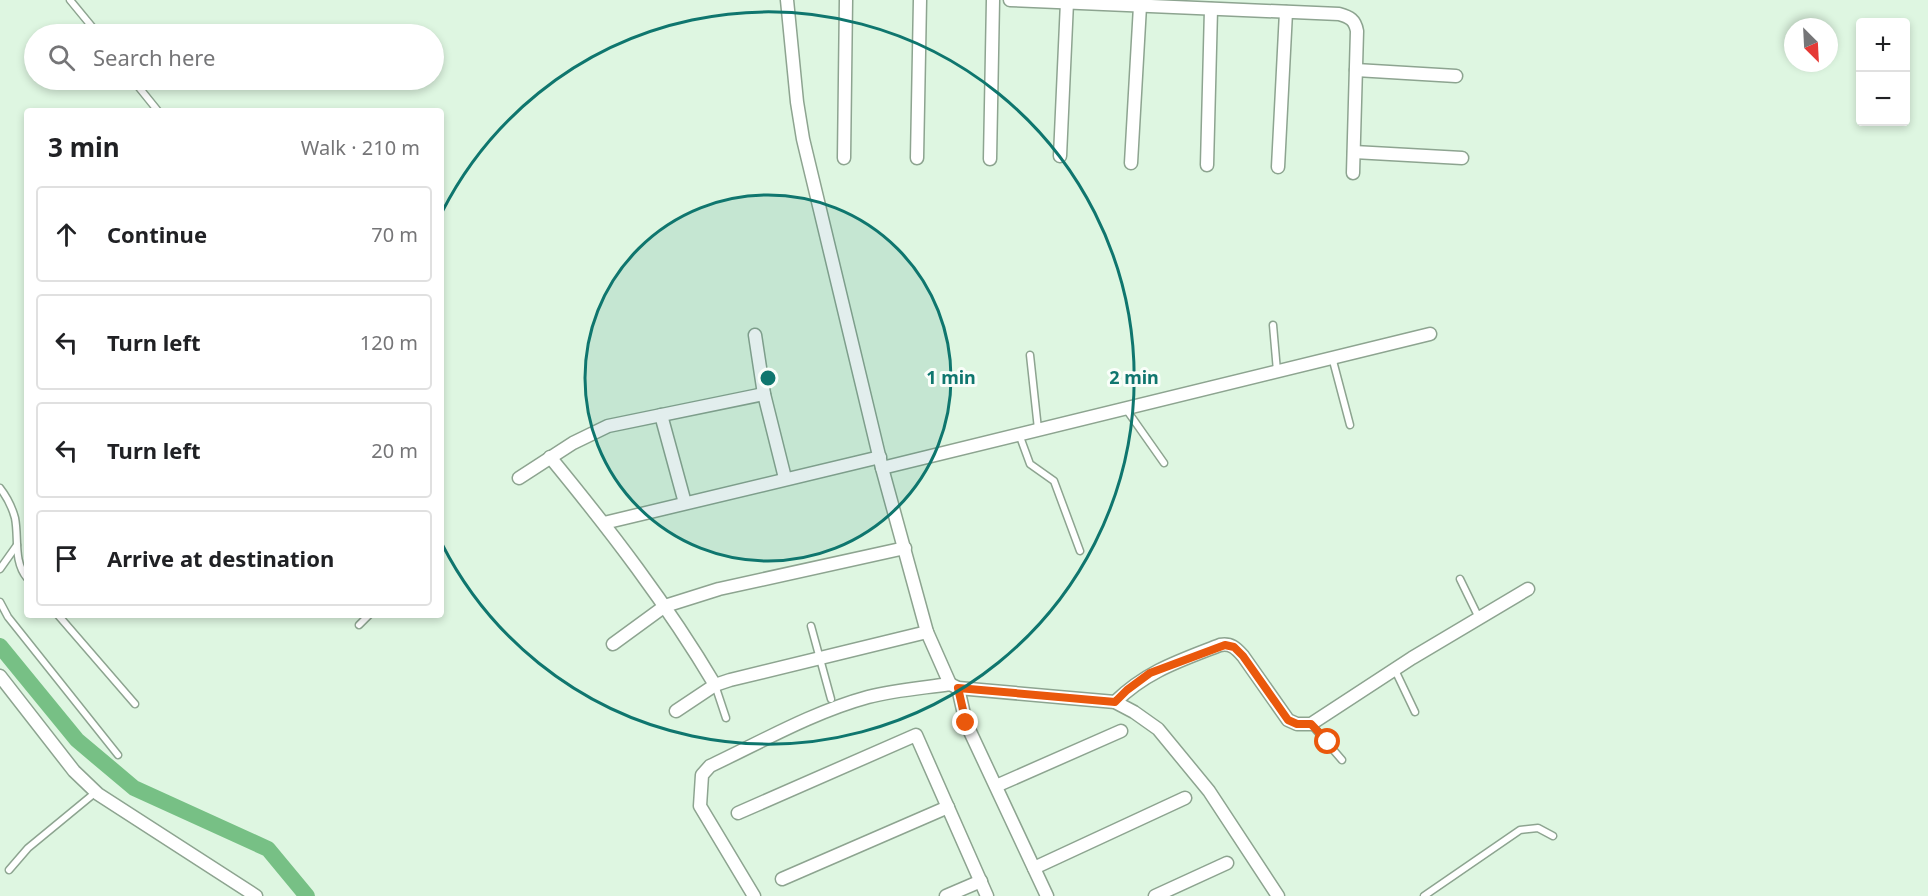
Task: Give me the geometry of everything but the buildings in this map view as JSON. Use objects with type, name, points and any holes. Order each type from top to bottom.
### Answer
[{"type":"street","points":[[787,0],[803,139],[881,463],[927,632],[954,686],[966,723],[1047,896]]},
{"type":"street","points":[[844,158],[846,0]]},
{"type":"street","points":[[917,158],[920,0]]},
{"type":"street","points":[[990,159],[993,0]]},
{"type":"street","points":[[1010,0],[1339,14],[1353,20],[1357,31],[1353,173]]},
{"type":"street","points":[[1060,156],[1067,2]]},
{"type":"street","points":[[1131,163],[1140,6]]},
{"type":"street","points":[[1207,165],[1211,9]]},
{"type":"street","points":[[1278,167],[1286,12]]},
{"type":"street","points":[[1356,70],[1456,76]]},
{"type":"street","points":[[1354,152],[1462,158]]},
{"type":"street","points":[[604,523],[785,478],[881,463],[1018,434],[1430,334]]},
{"type":"street","points":[[755,335],[764,394],[785,478]]},
{"type":"street","points":[[519,478],[550,457],[608,426],[764,394]]},
{"type":"street","points":[[661,415],[685,503]]},
{"type":"street","points":[[550,457],[604,523],[665,606],[715,685]]},
{"type":"street","points":[[613,644],[665,606],[730,587],[905,548]]},
{"type":"street","points":[[1115,702],[1150,673],[1220,645],[1229,645],[1243,656],[1288,720],[1297,724],[1311,724],[1395,669],[1528,590]]},
{"type":"street","points":[[676,711],[715,685],[927,632]]},
{"type":"street","points":[[1,678],[74,771],[96,792],[251,895]]},
{"type":"street","points":[[754,896],[700,806],[702,775],[710,766],[835,708],[868,697],[898,691],[954,686],[1115,702],[1134,712],[1158,729],[1209,791],[1278,896]]},
{"type":"street","points":[[996,786],[1121,731]]},
{"type":"street","points":[[738,813],[916,735],[987,896]]},
{"type":"street","points":[[1034,868],[1185,798]]},
{"type":"street","points":[[782,879],[948,807]]},
{"type":"street","points":[[1155,896],[1227,863]]},
{"type":"street","points":[[946,896],[981,882]]},
{"type":"lane","points":[[70,0],[90,24]]},
{"type":"lane","points":[[141,90],[156,108]]},
{"type":"lane","points":[[1273,325],[1277,370]]},
{"type":"lane","points":[[1030,355],[1038,429]]},
{"type":"lane","points":[[1332,357],[1350,425]]},
{"type":"lane","points":[[1125,408],[1164,463]]},
{"type":"lane","points":[[1018,434],[1030,464],[1054,481],[1080,551]]},
{"type":"lane","points":[[0,488],[12,507],[19,564],[24,573]]},
{"type":"lane","points":[[0,569],[17,545]]},
{"type":"lane","points":[[1460,579],[1479,619]]},
{"type":"lane","points":[[0,602],[8,617],[118,755]]},
{"type":"lane","points":[[61,618],[135,704]]},
{"type":"lane","points":[[358,625],[366,618]]},
{"type":"lane","points":[[811,626],[831,699]]},
{"type":"lane","points":[[1395,669],[1416,712]]},
{"type":"lane","points":[[715,685],[726,718]]},
{"type":"lane","points":[[1311,724],[1342,759]]},
{"type":"lane","points":[[9,870],[28,848],[96,792]]},
{"type":"lane","points":[[1424,896],[1520,830],[1538,828],[1553,836]]},
{"type":"waterway","points":[[0,646],[77,740],[134,788],[268,849],[307,896]]},
{"type":"route","points":[[966,723],[958,688],[1115,702],[1150,673],[1220,645],[1229,645],[1243,656],[1288,720],[1297,724],[1311,724],[1328,742]]}]
